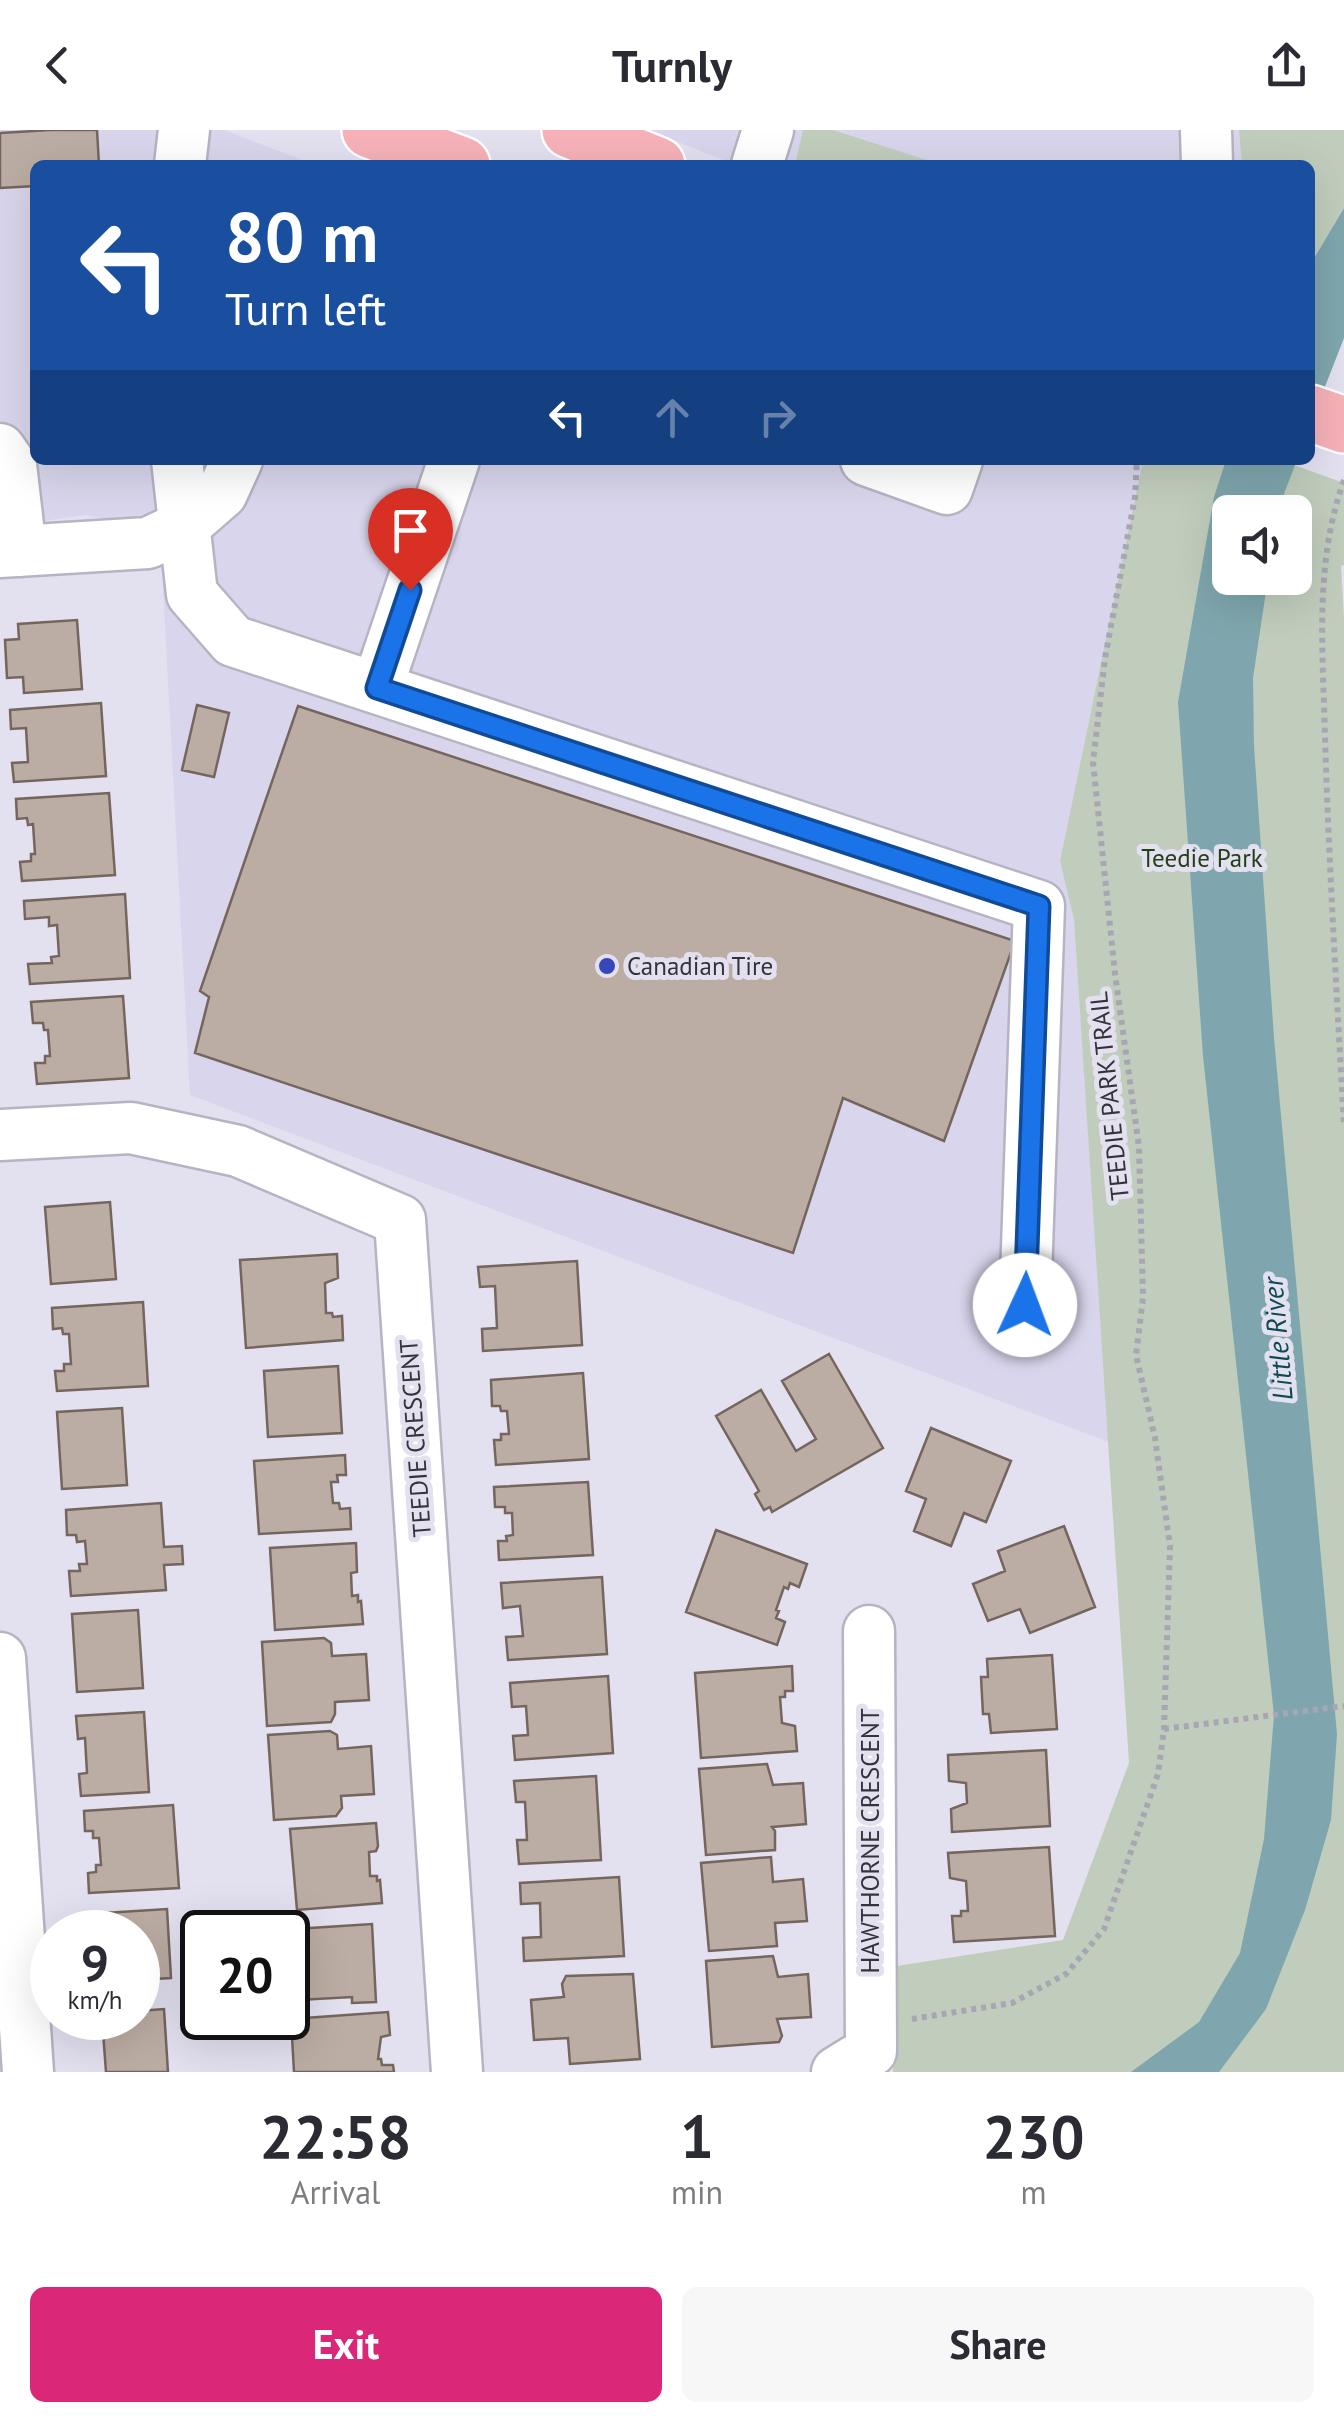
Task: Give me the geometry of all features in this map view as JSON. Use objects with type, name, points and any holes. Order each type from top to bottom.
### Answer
[{"type":"main road","points":[[370,130],[449,160]]},
{"type":"main road","points":[[570,130],[645,160]]},
{"type":"main road","points":[[1315,419],[1339,448]]},
{"type":"street","points":[[181,160],[184,130]]},
{"type":"street","points":[[759,160],[768,130]]},
{"type":"street","points":[[1206,130],[1207,160]]},
{"type":"street","points":[[0,449],[11,465],[10,552],[148,543],[184,526],[222,494],[234,465]]},
{"type":"street","points":[[178,465],[192,594],[232,640],[1039,906],[1025,1305]]},
{"type":"street","points":[[377,688],[452,465]]},
{"type":"street","points":[[881,465],[948,488],[955,465]]},
{"type":"street","name":"TEEDIE CRESCENT","points":[[0,1136],[131,1128],[238,1151],[400,1220],[457,2072]]},
{"type":"street","name":"HAWTHORNE CRESCENT","points":[[868,2048],[869,1631]]},
{"type":"street","points":[[0,1658],[28,2072]]},
{"type":"path","points":[[1339,448],[1344,477],[1332,513],[1322,594],[1327,795],[1344,1127]]},
{"type":"path","name":"TEEDIE PARK TRAIL","points":[[868,2048],[1012,2003],[1066,1974],[1104,1930],[1158,1774],[1166,1728],[1170,1546],[1155,1438],[1136,1355],[1143,1298],[1140,1147],[1093,762],[1138,465]]},
{"type":"path","points":[[1166,1728],[1344,1706]]},
{"type":"shaded area","points":[[0,130],[224,130],[303,160],[30,160],[30,465],[1142,465],[1060,861],[1074,920],[1109,1442],[190,1095],[160,530],[86,515],[0,527]]},
{"type":"shaded area","points":[[648,130],[1344,130],[1344,208],[1315,257],[1315,160],[723,160]]},
{"type":"green space","points":[[803,130],[833,130],[926,160],[796,160]]},
{"type":"green space","points":[[1239,130],[1344,130],[1344,208],[1315,257],[1315,160],[1242,160]]},
{"type":"green space","name":"Teedie Park","points":[[1142,465],[1294,465],[1344,483],[1344,2072],[893,2072],[897,1966],[1063,1940],[1129,1763],[1074,920],[1060,861]]},
{"type":"water","points":[[1344,208],[1344,338],[1315,412],[1315,257]]},
{"type":"water","points":[[1224,465],[1295,465],[1284,495],[1215,495]]},
{"type":"water","name":"Little River","points":[[1212,508],[1212,595],[1265,595],[1253,678],[1254,746],[1274,1038],[1337,1734],[1331,1820],[1305,1910],[1266,2009],[1219,2072],[1131,2072],[1199,2022],[1240,1953],[1264,1839],[1274,1715],[1203,1056],[1178,702]]},
{"type":"building","points":[[97,130],[99,160],[30,160],[30,186],[0,188],[0,133]]},
{"type":"building","points":[[77,620],[82,689],[24,693],[23,677],[7,678],[5,640],[19,639],[18,624]]},
{"type":"building","points":[[101,703],[106,776],[14,782],[12,763],[28,762],[26,728],[11,729],[10,710]]},
{"type":"building","points":[[197,705],[229,713],[214,777],[182,770]]},
{"type":"building","name":"Canadian Tire","points":[[298,706],[1015,941],[944,1141],[843,1098],[793,1253],[195,1053],[209,997],[200,991]]},
{"type":"building","points":[[109,793],[115,875],[22,881],[20,862],[31,861],[31,854],[35,854],[33,824],[28,825],[27,818],[17,819],[16,799]]},
{"type":"building","points":[[125,894],[130,978],[30,984],[28,964],[52,963],[51,957],[59,956],[57,925],[49,926],[49,917],[25,919],[24,901]]},
{"type":"building","points":[[123,996],[129,1078],[37,1084],[35,1063],[45,1063],[45,1056],[50,1056],[48,1030],[44,1030],[43,1023],[33,1023],[31,1002]]},
{"type":"building","points":[[110,1202],[116,1279],[51,1284],[45,1207]]},
{"type":"building","points":[[337,1254],[338,1278],[325,1283],[326,1313],[342,1316],[343,1340],[246,1348],[240,1260]]},
{"type":"building","points":[[577,1261],[582,1345],[483,1351],[482,1329],[497,1328],[495,1286],[480,1287],[478,1267]]},
{"type":"building","points":[[143,1302],[148,1386],[57,1391],[55,1371],[64,1371],[64,1364],[71,1364],[69,1334],[63,1334],[62,1328],[53,1329],[52,1308]]},
{"type":"building","points":[[829,1354],[883,1448],[772,1512],[770,1507],[764,1510],[755,1494],[759,1491],[716,1416],[761,1390],[796,1451],[816,1439],[782,1381]]},
{"type":"building","points":[[338,1366],[342,1433],[268,1437],[264,1371]]},
{"type":"building","points":[[583,1373],[589,1459],[496,1465],[494,1440],[509,1434],[507,1411],[492,1406],[491,1380]]},
{"type":"building","points":[[122,1408],[127,1485],[62,1489],[57,1412]]},
{"type":"building","points":[[931,1428],[1011,1461],[986,1522],[964,1513],[951,1546],[914,1531],[926,1499],[906,1491]]},
{"type":"building","points":[[345,1455],[346,1475],[337,1475],[338,1482],[331,1482],[333,1503],[339,1503],[340,1509],[350,1508],[351,1529],[259,1534],[254,1461]]},
{"type":"building","points":[[588,1482],[593,1555],[499,1560],[498,1541],[507,1541],[506,1536],[513,1535],[512,1513],[505,1513],[505,1507],[495,1507],[494,1487]]},
{"type":"building","points":[[161,1503],[164,1547],[182,1546],[183,1564],[164,1565],[166,1590],[71,1596],[69,1571],[80,1571],[79,1564],[87,1564],[85,1541],[77,1542],[76,1535],[67,1535],[66,1510]]},
{"type":"building","points":[[1064,1526],[1095,1607],[1030,1633],[1020,1609],[988,1621],[973,1584],[1005,1571],[998,1551]]},
{"type":"building","points":[[716,1530],[807,1564],[799,1587],[790,1583],[788,1589],[784,1587],[776,1618],[785,1622],[777,1645],[686,1612]]},
{"type":"building","points":[[356,1543],[357,1572],[351,1573],[352,1596],[358,1595],[358,1602],[361,1601],[363,1624],[275,1630],[270,1548]]},
{"type":"building","points":[[602,1577],[607,1654],[508,1660],[506,1637],[523,1636],[520,1606],[503,1608],[501,1583]]},
{"type":"building","points":[[138,1610],[143,1688],[77,1692],[72,1614]]},
{"type":"building","points":[[324,1638],[331,1643],[332,1656],[366,1654],[369,1700],[335,1702],[331,1722],[267,1726],[262,1642]]},
{"type":"building","points":[[1052,1655],[1057,1729],[991,1733],[989,1714],[983,1714],[981,1677],[988,1677],[987,1659]]},
{"type":"building","points":[[792,1666],[793,1691],[785,1691],[785,1697],[780,1697],[782,1723],[795,1726],[797,1751],[701,1758],[695,1673]]},
{"type":"building","points":[[608,1676],[613,1753],[515,1760],[513,1736],[528,1735],[526,1706],[512,1707],[510,1683]]},
{"type":"building","points":[[144,1712],[149,1792],[81,1796],[79,1774],[87,1773],[85,1738],[78,1739],[76,1716]]},
{"type":"building","points":[[330,1731],[337,1735],[338,1749],[371,1746],[374,1794],[341,1796],[342,1808],[336,1816],[274,1820],[268,1735]]},
{"type":"building","points":[[1046,1750],[1050,1826],[952,1832],[951,1809],[967,1803],[966,1783],[949,1781],[948,1755]]},
{"type":"building","points":[[767,1764],[773,1785],[803,1783],[806,1824],[772,1827],[775,1850],[706,1855],[699,1769]]},
{"type":"building","points":[[596,1776],[601,1860],[519,1864],[517,1840],[527,1840],[525,1802],[516,1802],[514,1781]]},
{"type":"building","points":[[173,1805],[179,1888],[89,1893],[88,1873],[96,1872],[96,1865],[101,1865],[99,1838],[93,1838],[93,1831],[85,1831],[84,1811]]},
{"type":"building","points":[[376,1823],[378,1846],[376,1851],[369,1852],[370,1876],[380,1880],[382,1903],[297,1910],[290,1829]]},
{"type":"building","points":[[1049,1847],[1055,1936],[954,1942],[952,1916],[968,1911],[966,1881],[950,1878],[948,1853]]},
{"type":"building","points":[[771,1857],[773,1882],[803,1879],[807,1921],[775,1923],[777,1946],[709,1951],[701,1863]]},
{"type":"building","points":[[619,1877],[624,1956],[524,1961],[523,1938],[541,1937],[540,1903],[521,1904],[520,1883]]},
{"type":"building","points":[[167,1909],[171,1978],[160,1979],[160,1910],[151,1910]]},
{"type":"building","points":[[372,1924],[376,2002],[352,2003],[352,1997],[310,1999],[310,1928]]},
{"type":"building","points":[[773,1956],[778,1977],[808,1974],[811,2017],[777,2019],[782,2036],[779,2042],[712,2047],[706,1961]]},
{"type":"building","points":[[633,1974],[640,2059],[570,2064],[568,2038],[534,2040],[531,2000],[564,1997],[562,1984],[566,1976]]},
{"type":"building","points":[[160,2009],[164,2009],[168,2072],[106,2072],[104,2040],[160,2040]]},
{"type":"building","points":[[388,2012],[390,2035],[381,2037],[378,2059],[382,2065],[393,2065],[394,2072],[294,2072],[292,2040],[310,2040],[310,2018]]},
{"type":"place","name":"Canadian Tire","points":[[607,966]]},
{"type":"route","points":[[410,590],[377,688],[1039,906],[1025,1305]]}]
